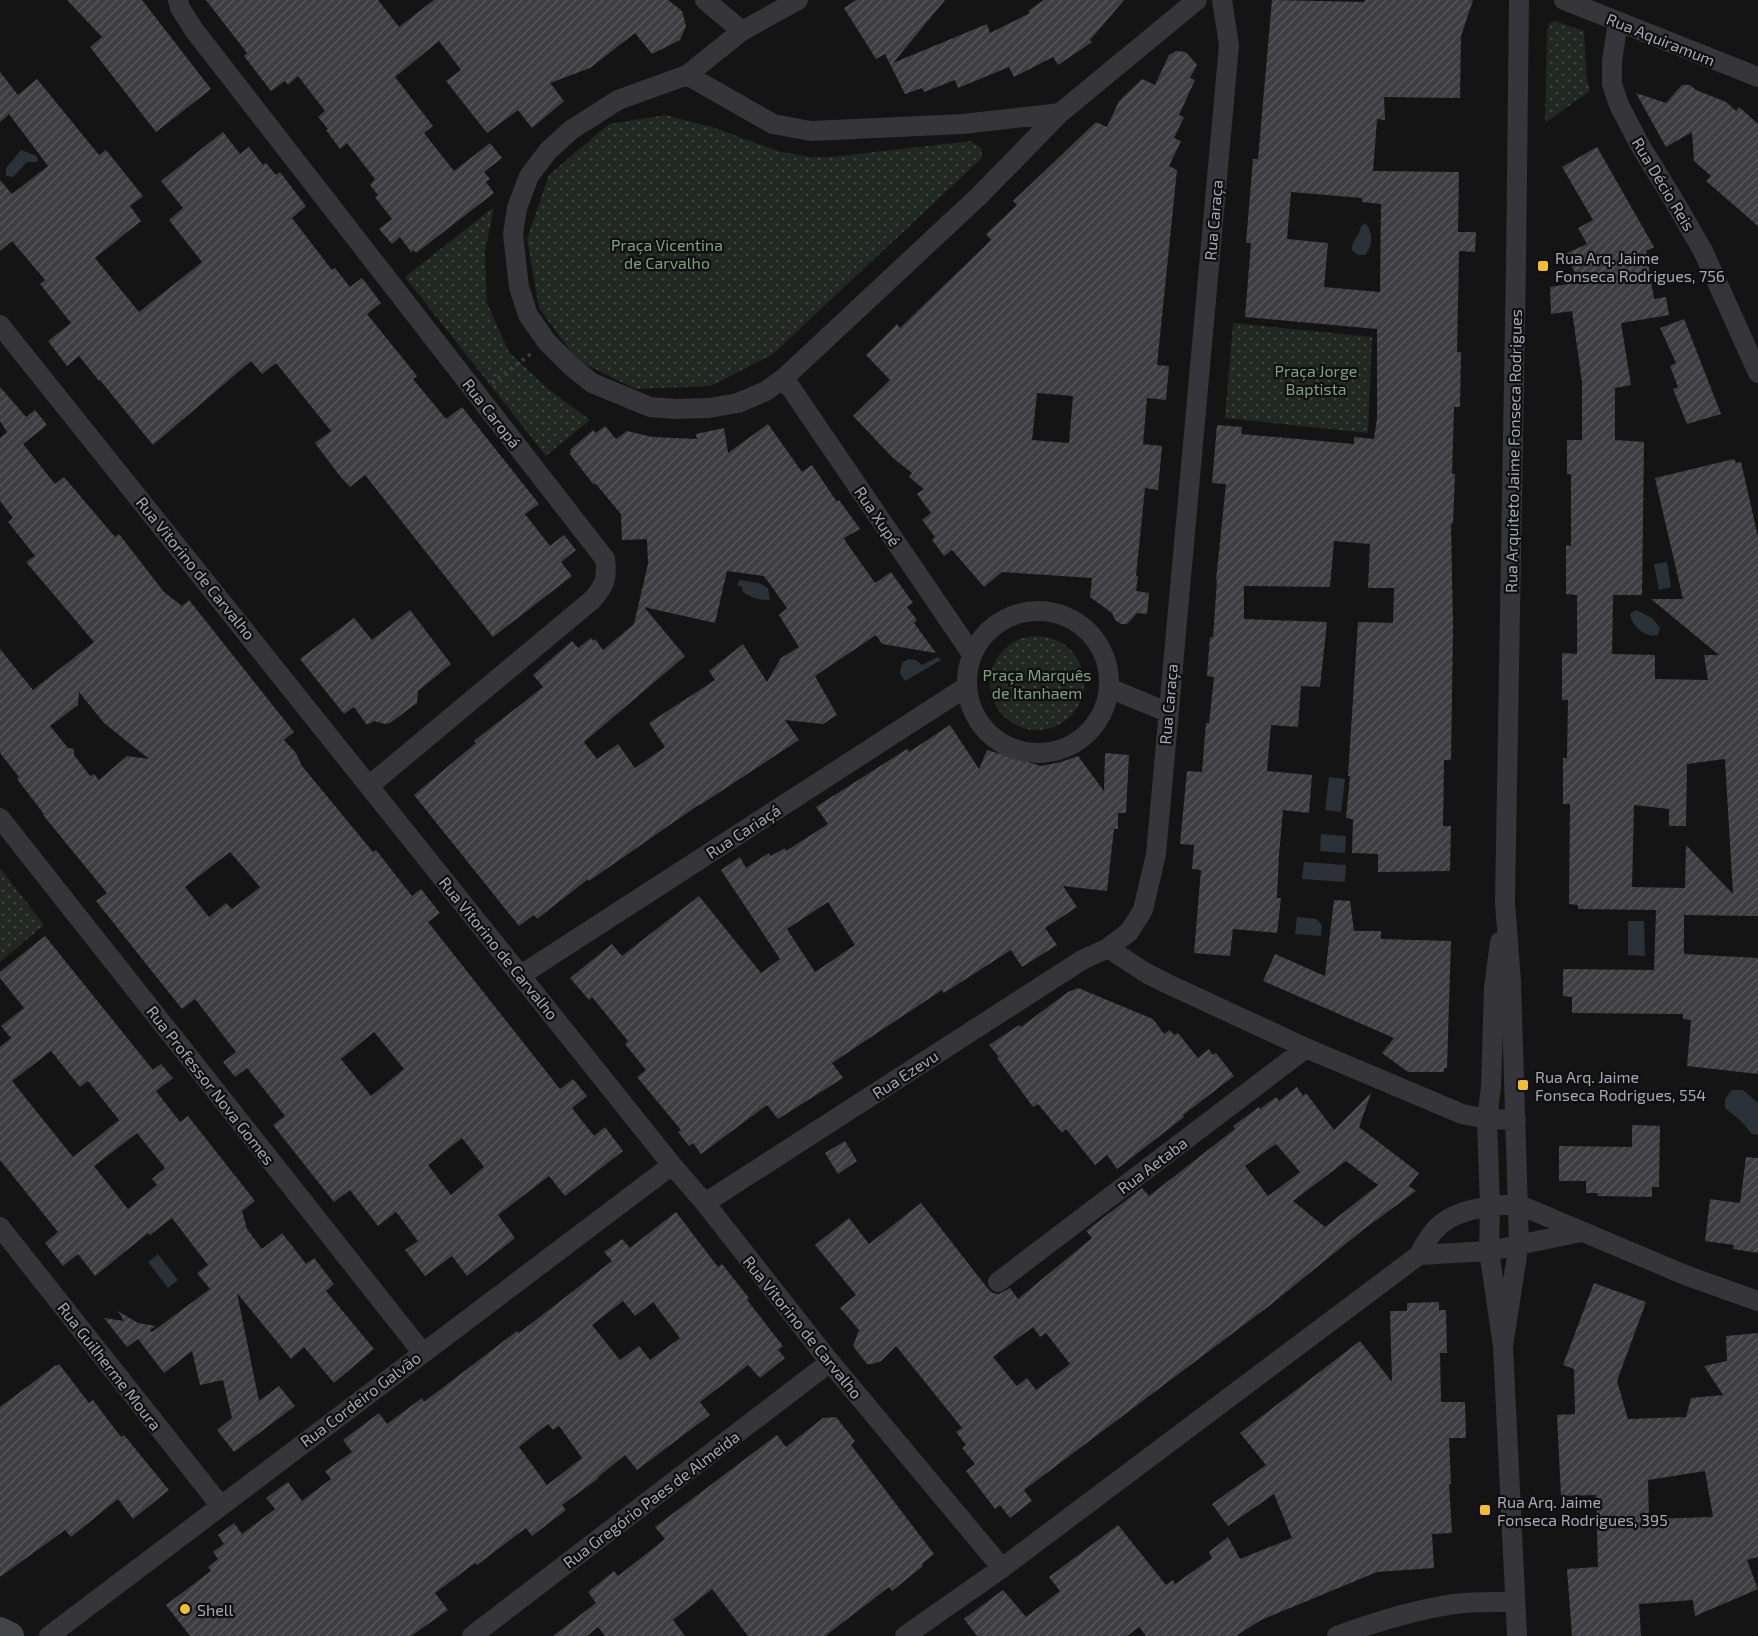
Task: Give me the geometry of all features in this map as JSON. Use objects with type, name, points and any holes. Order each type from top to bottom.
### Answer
[{"type":"street","name":"Rua Caropá","points":[[178,0],[180,8],[194,30],[605,559],[607,579],[592,600],[370,785]]},
{"type":"street","points":[[705,0],[742,31]]},
{"type":"street","points":[[798,0],[742,31],[687,75],[618,100],[571,130],[548,151],[529,176],[517,208],[513,234],[519,287],[528,315],[547,342],[592,383],[650,407],[675,410],[738,403],[766,391],[784,378],[980,196],[1060,113],[1197,0]]},
{"type":"street","name":"Rua Caraça","points":[[1108,948],[1129,932],[1143,910],[1156,854],[1167,712],[1229,45],[1222,0]]},
{"type":"street","name":"Rua Arquiteto Jaime Fonseca Rodrigues","points":[[1503,1346],[1519,1243],[1511,982],[1505,902],[1516,276],[1518,0]]},
{"type":"street","name":"Rua Aquiramum","points":[[1563,0],[1758,77]]},
{"type":"street","name":"Rua Décio Reis","points":[[1618,22],[1612,61],[1612,84],[1619,105],[1641,147],[1703,251],[1758,373]]},
{"type":"street","points":[[687,75],[773,124],[811,131],[963,124],[1060,113]]},
{"type":"street","name":"Rua Vitorino de Carvalho","points":[[0,325],[830,1362],[1002,1568]]},
{"type":"street","name":"Rua Xupé","points":[[784,378],[972,654]]},
{"type":"street","points":[[1044,611],[1066,616],[1085,628],[1099,645],[1108,666],[1109,688],[1102,714],[1086,735],[1063,749],[1037,754],[1011,749],[989,735],[973,713],[966,687],[967,670],[972,654],[984,634],[1001,620],[1022,612],[1044,611]]},
{"type":"street","name":"Rua Cariaçá","points":[[520,975],[966,687]]},
{"type":"street","points":[[1109,688],[1167,712]]},
{"type":"street","name":"Rua Professor Nova Gomes","points":[[0,818],[422,1352]]},
{"type":"street","name":"Rua Arquiteto Jaime Fonseca Rodrigues","points":[[1505,902],[1494,988],[1491,1088],[1487,1119],[1490,1251],[1503,1346],[1517,1636]]},
{"type":"street","points":[[1108,948],[1161,980],[1306,1048],[1462,1114],[1487,1119],[1516,1120]]},
{"type":"street","name":"Rua Ezevu","points":[[705,1203],[1082,960],[1108,948]]},
{"type":"street","name":"Rua Aetaba","points":[[998,1282],[1306,1048]]},
{"type":"street","name":"Rua Cordeiro Galvão","points":[[50,1636],[672,1164]]},
{"type":"street","points":[[905,1636],[1002,1568],[1419,1255],[1433,1231],[1445,1221],[1463,1213],[1490,1206],[1517,1204],[1685,1275],[1755,1298]]},
{"type":"street","name":"Rua Guilherme Moura","points":[[0,1227],[220,1505]]},
{"type":"street","points":[[1419,1255],[1490,1251],[1519,1243],[1581,1232]]},
{"type":"street","name":"Rua Gregório Paes de Almeida","points":[[472,1636],[830,1362]]},
{"type":"street","points":[[1337,1636],[1415,1612],[1457,1603],[1515,1602]]},
{"type":"street","points":[[0,1631],[10,1636]]},
{"type":"path","points":[[477,394],[547,342]]},
{"type":"green space","points":[[1555,21],[1584,31],[1586,74],[1590,91],[1545,123],[1547,30],[1549,23]]},
{"type":"green space","name":"Praça Vicentina de Carvalho","points":[[665,115],[712,127],[778,151],[809,157],[831,157],[971,141],[981,148],[982,158],[773,354],[711,386],[635,389],[577,360],[539,308],[527,239],[549,175],[609,124]]},
{"type":"green space","points":[[494,207],[485,252],[487,303],[509,352],[548,389],[590,420],[546,456],[405,277]]},
{"type":"green space","name":"Praça Jorge Baptista","points":[[1233,323],[1372,337],[1368,433],[1225,418]]},
{"type":"green space","name":"Praça Marquês de Itanhaem","points":[[1037,636],[1055,640],[1070,650],[1080,665],[1084,683],[1080,701],[1070,716],[1055,726],[1037,730],[1019,726],[1004,716],[994,701],[990,683],[994,665],[1004,650],[1019,640]]},
{"type":"green space","points":[[0,868],[44,925],[0,962]]},
{"type":"shaded area","points":[[21,150],[37,156],[38,162],[27,162],[13,177],[6,176],[6,168]]},
{"type":"shaded area","points":[[1365,223],[1370,231],[1371,243],[1365,255],[1358,255],[1352,247],[1361,226]]},
{"type":"shaded area","points":[[1667,562],[1671,587],[1659,590],[1654,564]]},
{"type":"shaded area","points":[[739,580],[759,583],[768,588],[770,600],[762,600],[745,593],[742,591],[743,587],[737,585]]},
{"type":"shaded area","points":[[1636,610],[1652,618],[1660,628],[1658,635],[1649,635],[1637,627],[1630,614]]},
{"type":"shaded area","points":[[938,657],[941,660],[905,681],[900,673],[902,663],[908,659],[916,660],[922,665]]},
{"type":"shaded area","points":[[1329,777],[1345,779],[1341,812],[1325,810]]},
{"type":"shaded area","points":[[1321,834],[1346,836],[1345,853],[1320,851]]},
{"type":"shaded area","points":[[1304,862],[1346,865],[1345,882],[1302,879]]},
{"type":"shaded area","points":[[1297,917],[1316,919],[1322,925],[1321,936],[1295,934]]},
{"type":"shaded area","points":[[1628,921],[1644,921],[1645,956],[1628,955]]},
{"type":"shaded area","points":[[1732,1090],[1743,1090],[1758,1103],[1758,1135],[1752,1134],[1725,1108],[1725,1099]]},
{"type":"shaded area","points":[[158,1254],[178,1280],[168,1288],[148,1262]]},
{"type":"building","points":[[67,0],[142,0],[211,89],[156,132],[90,47],[102,37]]},
{"type":"building","points":[[206,0],[378,0],[399,27],[434,0],[668,0],[682,11],[686,26],[680,40],[652,54],[635,33],[590,68],[550,83],[564,101],[532,128],[518,110],[487,133],[446,81],[461,70],[439,41],[395,77],[433,126],[424,133],[454,171],[490,143],[502,158],[484,172],[490,179],[486,182],[494,193],[416,253],[414,250],[411,252],[400,237],[392,244],[379,229],[392,219],[375,197],[378,195],[370,185],[375,179],[347,143],[340,149],[318,117],[325,111],[298,76],[288,85],[285,81],[271,91],[244,56],[247,53]]},
{"type":"building","points":[[856,0],[945,0],[893,63],[987,24],[990,33],[1030,13],[1028,11],[1044,0],[1124,0],[1090,40],[1092,42],[1058,65],[1053,57],[1014,77],[1009,67],[958,88],[955,80],[924,92],[922,88],[905,94],[885,54],[876,59],[844,8]]},
{"type":"building","points":[[1272,0],[1364,2],[1365,0],[1473,0],[1461,36],[1460,98],[1384,97],[1385,120],[1377,119],[1373,171],[1459,172],[1458,232],[1476,232],[1475,252],[1459,251],[1457,352],[1461,352],[1460,407],[1454,407],[1452,474],[1455,474],[1453,524],[1451,524],[1453,627],[1451,760],[1444,760],[1443,826],[1451,826],[1450,871],[1378,872],[1378,854],[1352,853],[1353,819],[1346,818],[1358,622],[1393,623],[1394,588],[1368,588],[1370,544],[1334,541],[1330,587],[1244,586],[1244,619],[1327,622],[1320,687],[1301,686],[1298,727],[1271,725],[1267,771],[1312,775],[1309,813],[1283,810],[1277,898],[1281,898],[1277,933],[1233,929],[1230,956],[1194,953],[1201,870],[1192,869],[1194,845],[1180,844],[1187,771],[1202,772],[1206,723],[1209,723],[1214,677],[1207,676],[1210,637],[1213,638],[1216,580],[1226,484],[1212,483],[1217,425],[1242,427],[1241,434],[1354,444],[1354,437],[1374,439],[1377,418],[1377,329],[1245,317],[1251,243],[1246,243],[1253,159],[1258,159]],"holes":[[[1291,192],[1362,198],[1362,202],[1381,204],[1380,292],[1324,287],[1328,243],[1287,239]]]},
{"type":"building","points":[[1176,51],[1186,52],[1197,65],[1190,78],[1195,80],[1179,115],[1184,117],[1174,138],[1181,141],[1169,166],[1177,170],[1157,365],[1169,366],[1166,400],[1147,398],[1143,444],[1162,446],[1158,490],[1145,488],[1136,576],[1138,576],[1136,591],[1149,593],[1147,614],[1137,613],[1127,624],[1121,624],[1115,620],[1112,613],[1090,597],[1092,578],[1002,572],[984,587],[952,550],[944,556],[932,540],[935,537],[922,520],[931,513],[917,494],[924,489],[909,477],[912,473],[893,458],[853,416],[890,380],[866,355],[897,324],[900,328],[991,240],[986,234],[1017,205],[1013,201],[1096,122],[1107,127],[1119,101],[1142,79],[1155,85],[1169,55]],"holes":[[[1037,393],[1073,396],[1069,443],[1032,440]]]},
{"type":"building","points":[[0,72],[18,95],[37,79],[99,155],[106,150],[143,196],[130,206],[141,221],[95,258],[139,312],[202,262],[169,220],[183,208],[161,181],[223,132],[240,154],[249,147],[263,165],[266,163],[276,175],[280,172],[306,206],[292,218],[332,270],[335,268],[350,287],[362,278],[381,303],[367,314],[417,376],[413,379],[446,419],[462,407],[539,504],[525,514],[550,546],[564,535],[576,550],[561,562],[572,576],[493,637],[365,475],[350,487],[339,475],[315,443],[331,431],[276,363],[262,374],[251,361],[153,445],[79,356],[67,366],[48,341],[71,323],[40,284],[45,280],[12,241],[0,251],[0,180],[12,194],[48,166],[9,114],[0,122]]},
{"type":"building","points":[[1682,85],[1690,85],[1696,90],[1726,102],[1736,111],[1739,107],[1758,124],[1758,226],[1706,181],[1711,176],[1694,161],[1692,132],[1666,147],[1636,93],[1666,103]]},
{"type":"building","points":[[1597,147],[1654,247],[1646,251],[1654,299],[1666,297],[1669,315],[1621,323],[1631,385],[1615,388],[1615,440],[1644,442],[1642,595],[1613,595],[1612,654],[1655,655],[1655,679],[1708,680],[1704,655],[1719,655],[1651,599],[1683,599],[1655,478],[1734,459],[1736,463],[1741,462],[1758,537],[1758,916],[1684,915],[1684,954],[1758,958],[1758,1074],[1687,1066],[1691,1020],[1683,1019],[1683,1014],[1572,1013],[1572,997],[1563,996],[1563,969],[1654,970],[1656,910],[1578,909],[1578,905],[1569,904],[1570,804],[1563,804],[1563,758],[1567,758],[1568,700],[1562,700],[1562,653],[1577,654],[1577,595],[1566,594],[1566,545],[1571,546],[1571,474],[1567,474],[1567,440],[1582,440],[1582,382],[1572,311],[1551,314],[1550,287],[1580,282],[1565,254],[1587,244],[1578,228],[1593,220],[1562,167]],"holes":[[[1725,759],[1733,894],[1686,845],[1685,888],[1632,887],[1634,805],[1669,809],[1669,826],[1686,826],[1687,764]]]},
{"type":"building","points":[[1684,319],[1721,414],[1687,424],[1673,389],[1678,387],[1670,366],[1676,363],[1660,328]]},
{"type":"building","points":[[0,387],[26,417],[35,410],[47,425],[23,444],[55,484],[64,477],[115,537],[119,534],[164,592],[182,606],[189,600],[294,732],[284,740],[296,753],[302,766],[373,852],[376,850],[412,896],[421,889],[440,913],[428,922],[560,1089],[573,1079],[587,1096],[572,1108],[594,1136],[605,1127],[623,1151],[565,1196],[549,1176],[498,1215],[515,1238],[467,1276],[452,1256],[425,1276],[405,1250],[418,1241],[396,1212],[378,1226],[350,1190],[334,1202],[273,1125],[285,1116],[247,1068],[235,1077],[223,1062],[236,1052],[195,999],[182,1009],[96,901],[107,893],[43,815],[17,779],[19,777],[0,753],[0,649],[33,690],[94,642],[26,562],[35,556],[8,522],[13,518],[0,501],[0,438],[7,432],[0,421]],"holes":[[[79,692],[104,723],[149,759],[127,756],[99,780],[94,774],[90,776],[74,755],[74,749],[68,748],[50,726],[78,705]],[[230,852],[260,887],[232,909],[226,903],[209,917],[185,887]],[[374,1032],[404,1069],[371,1096],[341,1059]],[[462,1138],[484,1167],[451,1195],[428,1165]]]},
{"type":"building","points":[[768,424],[802,472],[812,465],[837,502],[839,500],[860,529],[844,538],[846,542],[875,583],[891,572],[913,603],[907,607],[917,620],[914,623],[936,653],[882,644],[876,635],[815,676],[837,715],[823,724],[785,720],[799,740],[700,804],[589,881],[588,879],[537,919],[534,915],[519,926],[414,795],[476,743],[474,741],[543,687],[533,675],[572,641],[578,648],[591,638],[593,641],[595,639],[603,650],[634,624],[648,564],[647,539],[622,540],[621,514],[595,483],[594,485],[569,453],[570,450],[593,430],[596,433],[605,426],[616,439],[627,431],[652,437],[697,439],[696,434],[724,428],[728,453]],"holes":[[[727,571],[764,576],[787,608],[779,615],[799,647],[781,658],[767,682],[743,644],[709,671],[715,680],[649,723],[665,747],[635,768],[618,744],[597,759],[584,742],[685,656],[644,607],[715,623]]]},
{"type":"building","points":[[410,610],[451,664],[418,691],[417,703],[390,723],[374,721],[367,725],[354,707],[344,714],[300,659],[354,618],[372,640]]},
{"type":"building","points":[[950,725],[979,769],[987,750],[1041,766],[1078,756],[1104,791],[1105,753],[1129,755],[1126,813],[1118,813],[1118,829],[1114,829],[1107,891],[1063,886],[1077,907],[1045,928],[1057,945],[1022,967],[1011,950],[944,993],[942,990],[832,1063],[843,1078],[778,1119],[767,1105],[701,1154],[693,1143],[689,1146],[678,1132],[681,1130],[637,1077],[646,1070],[625,1044],[628,1041],[592,997],[589,1000],[570,978],[612,944],[622,956],[699,896],[761,973],[780,959],[721,870],[740,857],[746,868],[769,853],[771,856],[785,848],[786,851],[828,824],[816,807],[907,749],[909,752]],"holes":[[[828,902],[855,945],[815,972],[787,929]]]},
{"type":"building","points":[[1334,900],[1350,901],[1354,931],[1381,931],[1381,939],[1451,941],[1447,1068],[1444,1068],[1444,1072],[1408,1072],[1382,1053],[1394,1038],[1263,981],[1275,954],[1325,976]]},
{"type":"building","points":[[45,936],[153,1070],[161,1064],[173,1078],[156,1091],[180,1122],[188,1116],[255,1201],[242,1211],[247,1229],[262,1249],[282,1233],[306,1264],[314,1258],[334,1284],[326,1291],[374,1349],[334,1383],[304,1347],[291,1359],[237,1293],[259,1401],[279,1386],[295,1406],[234,1452],[217,1430],[232,1418],[223,1380],[200,1385],[192,1351],[164,1373],[138,1339],[127,1347],[104,1318],[124,1321],[118,1311],[138,1323],[156,1326],[150,1330],[152,1332],[210,1289],[197,1273],[208,1265],[172,1218],[150,1235],[148,1233],[95,1276],[78,1254],[63,1266],[45,1243],[58,1232],[0,1160],[0,1047],[11,1038],[1,1026],[24,1008],[0,978],[0,972]],"holes":[[[51,1051],[80,1087],[88,1081],[119,1120],[73,1157],[12,1081]],[[137,1133],[165,1168],[152,1179],[157,1185],[128,1209],[94,1166]]]},
{"type":"building","points":[[1078,988],[1153,1019],[1164,1034],[1170,1030],[1174,1035],[1178,1033],[1198,1058],[1209,1049],[1213,1055],[1216,1053],[1234,1076],[1117,1169],[1107,1155],[1095,1165],[1066,1129],[1062,1133],[1038,1104],[1033,1107],[989,1045],[1019,1025],[1021,1027],[1068,992]]},
{"type":"building","points":[[1297,1087],[1303,1096],[1306,1093],[1334,1130],[1371,1093],[1359,1127],[1419,1173],[1409,1186],[1416,1191],[1364,1229],[1269,1306],[1024,1490],[1032,1501],[1010,1518],[1000,1505],[995,1509],[966,1471],[975,1464],[962,1448],[966,1445],[956,1432],[962,1428],[896,1346],[881,1361],[867,1364],[853,1346],[859,1330],[840,1308],[856,1295],[815,1245],[849,1218],[869,1244],[921,1203],[989,1290],[999,1294],[1010,1288],[1018,1299],[1092,1238],[1086,1231],[1142,1188],[1149,1196],[1235,1129],[1233,1126],[1259,1107],[1260,1109],[1276,1097],[1279,1101]],"holes":[[[1276,1144],[1300,1172],[1268,1196],[1245,1166]],[[1346,1161],[1378,1185],[1325,1227],[1293,1201]],[[1033,1327],[1040,1337],[1046,1333],[1070,1364],[1036,1390],[1027,1378],[1017,1386],[993,1357]]]},
{"type":"building","points":[[1632,1125],[1660,1126],[1659,1187],[1652,1187],[1652,1197],[1597,1196],[1598,1193],[1586,1193],[1586,1181],[1559,1181],[1559,1146],[1632,1147]]},
{"type":"building","points":[[845,1141],[857,1161],[838,1174],[825,1153]]},
{"type":"building","points":[[1746,1157],[1758,1158],[1758,1253],[1733,1249],[1734,1245],[1705,1241],[1710,1199],[1740,1203]]},
{"type":"building","points":[[676,1212],[718,1267],[722,1264],[749,1298],[747,1300],[783,1346],[778,1350],[785,1358],[760,1378],[748,1365],[700,1402],[710,1415],[637,1470],[625,1455],[599,1478],[562,1505],[566,1510],[532,1536],[526,1528],[477,1565],[475,1563],[435,1593],[448,1610],[411,1636],[190,1636],[166,1605],[211,1571],[208,1567],[218,1559],[213,1552],[224,1544],[218,1535],[234,1523],[242,1534],[275,1509],[266,1498],[288,1482],[302,1501],[331,1479],[325,1471],[352,1452],[343,1440],[379,1413],[387,1424],[422,1398],[424,1402],[612,1261],[604,1252],[622,1239],[630,1248]],"holes":[[[623,1301],[635,1316],[653,1302],[680,1338],[650,1360],[639,1346],[620,1360],[592,1325]],[[548,1424],[553,1430],[559,1426],[582,1458],[547,1485],[519,1447]]]},
{"type":"building","points":[[1594,1283],[1646,1302],[1617,1381],[1628,1419],[1686,1417],[1691,1398],[1723,1395],[1704,1366],[1727,1361],[1726,1336],[1758,1333],[1758,1557],[1747,1560],[1758,1589],[1695,1616],[1693,1600],[1639,1604],[1641,1636],[1572,1636],[1567,1569],[1598,1567],[1596,1495],[1561,1496],[1557,1415],[1575,1414],[1574,1369],[1563,1365]],"holes":[[[1705,1471],[1713,1517],[1649,1519],[1648,1480]]]},
{"type":"building","points":[[1439,1302],[1439,1310],[1446,1310],[1447,1353],[1440,1353],[1441,1402],[1465,1402],[1466,1438],[1449,1438],[1452,1533],[1432,1534],[1434,1568],[1377,1572],[1261,1620],[1236,1636],[1146,1636],[1139,1627],[1127,1636],[977,1636],[964,1619],[1003,1590],[1026,1617],[1060,1591],[1049,1577],[1118,1525],[1166,1585],[1173,1580],[1175,1584],[1212,1558],[1209,1552],[1228,1537],[1240,1559],[1292,1538],[1274,1494],[1228,1526],[1212,1504],[1266,1465],[1240,1433],[1360,1341],[1392,1382],[1390,1311],[1407,1311],[1407,1303]]},
{"type":"building","points":[[59,1364],[89,1403],[93,1400],[121,1437],[124,1435],[169,1490],[133,1519],[118,1499],[71,1537],[65,1530],[0,1577],[0,1407]]},
{"type":"building","points":[[836,1417],[855,1441],[851,1445],[934,1554],[892,1591],[889,1587],[825,1636],[748,1636],[712,1589],[673,1620],[685,1636],[605,1636],[598,1627],[587,1636],[553,1636],[596,1603],[588,1592],[614,1571],[618,1576],[665,1539],[655,1527],[777,1435],[786,1447],[823,1418]]},
{"type":"place","name":"Rua Arq. Jaime Fonseca Rodrigues, 756","points":[[1543,266]]},
{"type":"place","name":"Rua Arq. Jaime Fonseca Rodrigues, 554","points":[[1523,1085]]},
{"type":"place","name":"Rua Arq. Jaime Fonseca Rodrigues, 395","points":[[1485,1510]]},
{"type":"place","name":"Shell","points":[[185,1609]]}]
